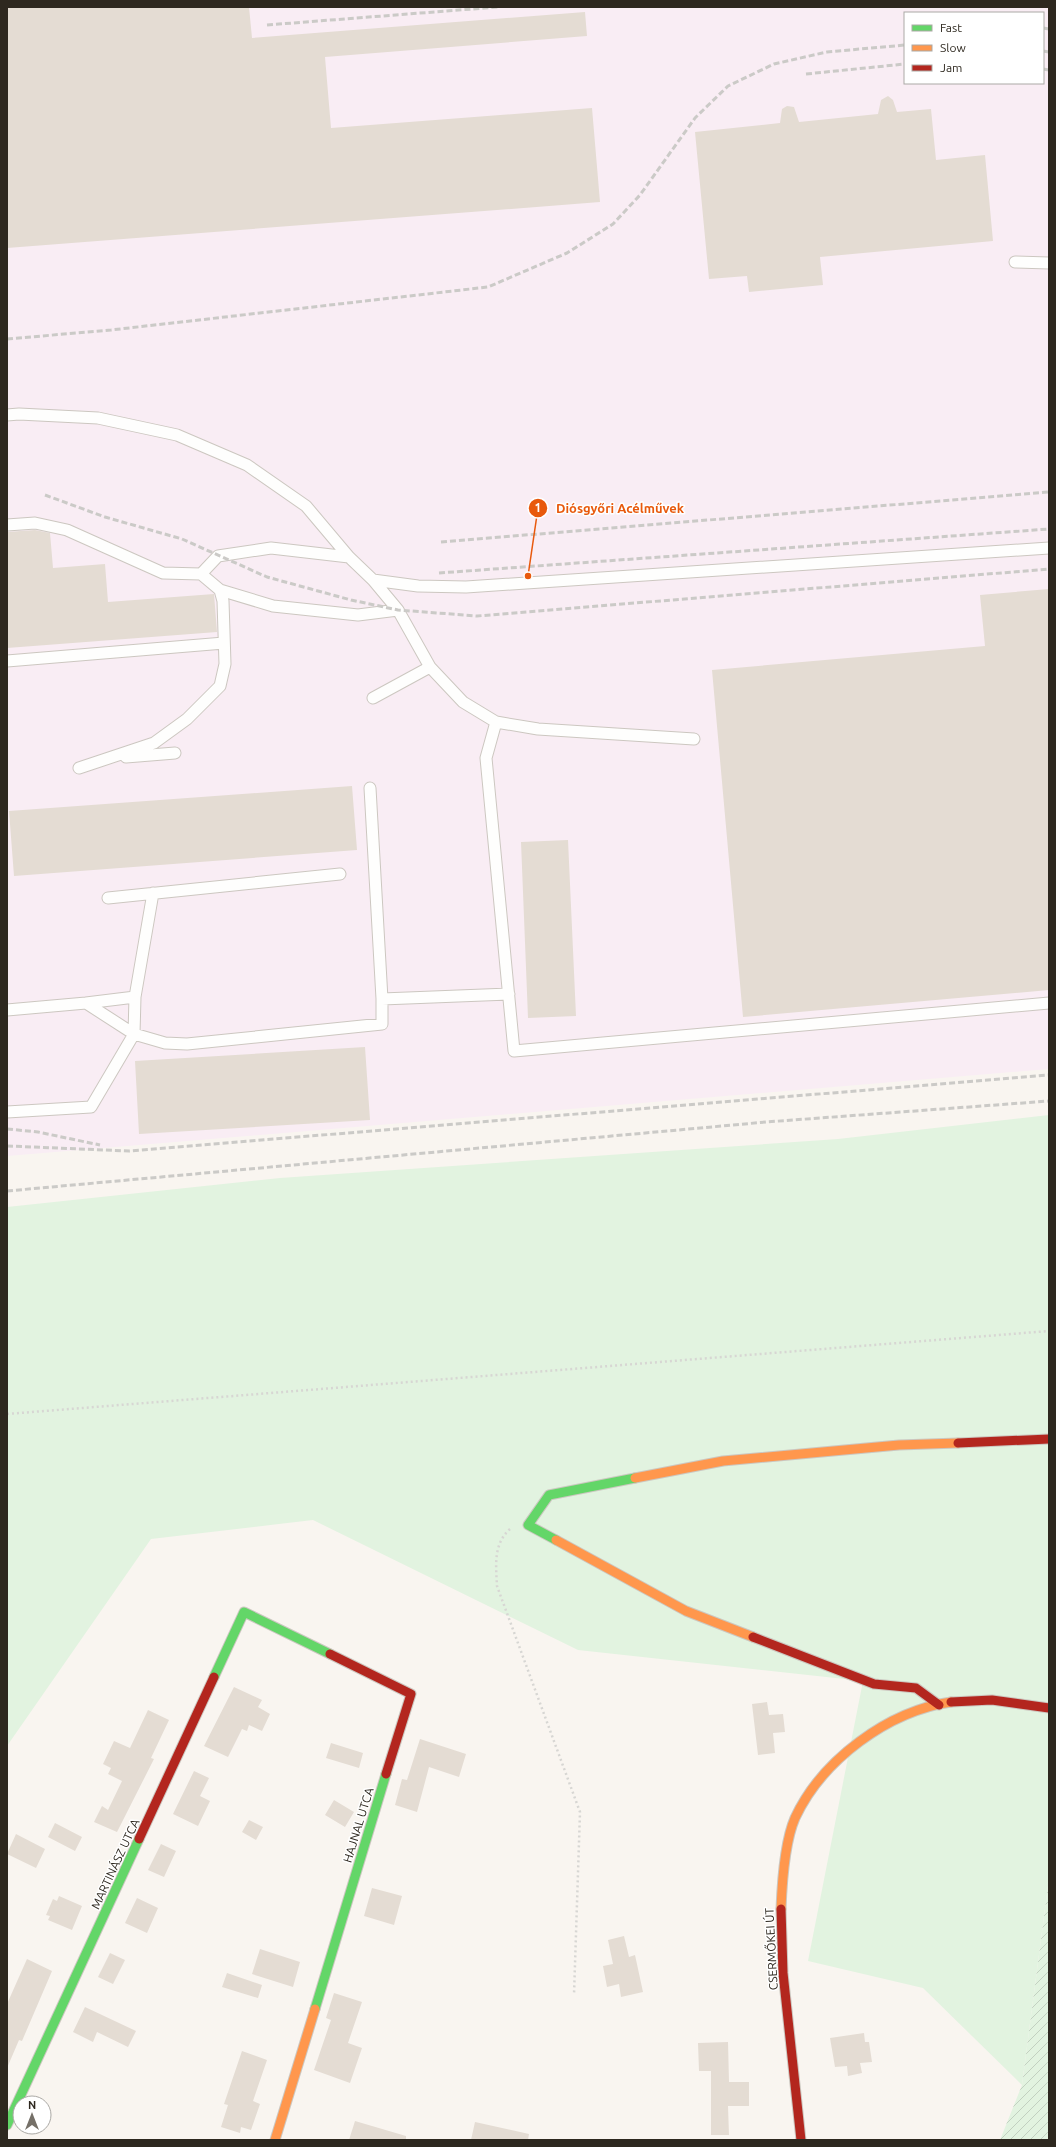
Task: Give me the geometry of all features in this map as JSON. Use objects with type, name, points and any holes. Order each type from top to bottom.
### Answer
[{"type":"street","points":[[939,1704],[916,1688],[874,1684],[686,1611],[528,1525],[549,1495],[723,1461],[898,1445],[1049,1439]]},
{"type":"street","name":"MARTINÁSZ UTCA","points":[[7,2125],[244,1612]]},
{"type":"street","name":"HAJNAL UTCA","points":[[244,1612],[411,1694],[275,2140]]},
{"type":"street","name":"CSERMŐKEI ÚT","points":[[801,2140],[779,1920],[783,1870],[795,1820],[822,1779],[856,1743],[874,1730],[893,1721],[918,1710],[939,1704],[983,1700],[1049,1708]]},
{"type":"lane","points":[[1015,262],[1049,263]]},
{"type":"lane","points":[[7,415],[19,414],[98,418],[177,435],[247,465],[306,506],[349,557],[373,580],[398,610],[430,667],[463,702],[496,722],[538,729],[694,739]]},
{"type":"lane","points":[[7,525],[35,523],[67,530],[163,573],[201,574],[220,590],[273,606],[358,615],[398,610]]},
{"type":"lane","points":[[201,574],[218,556],[271,548],[349,557]]},
{"type":"lane","points":[[373,580],[418,586],[466,587],[1049,548]]},
{"type":"lane","points":[[79,768],[154,743],[187,719],[220,686],[225,664],[223,601],[220,590]]},
{"type":"lane","points":[[7,661],[224,643]]},
{"type":"lane","points":[[373,698],[430,667]]},
{"type":"lane","points":[[496,722],[486,758],[514,1051],[1049,1003]]},
{"type":"lane","points":[[110,758],[175,752]]},
{"type":"lane","points":[[86,1003],[134,1034],[165,1043],[187,1044],[382,1024],[382,999],[370,788]]},
{"type":"lane","points":[[108,898],[340,874]]},
{"type":"lane","points":[[7,1112],[91,1107],[134,1034],[135,997],[152,893]]},
{"type":"lane","points":[[382,999],[509,994]]},
{"type":"lane","points":[[7,1010],[135,997]]},
{"type":"path","points":[[7,1414],[1049,1331]]},
{"type":"path","points":[[528,1525],[511,1527],[504,1534],[496,1558],[498,1586],[580,1812],[574,1995]]},
{"type":"shaded area","points":[[7,7],[1049,7],[1049,1069],[7,1156]]},
{"type":"green space","points":[[1049,1115],[1049,1878],[1022,2085],[923,1988],[808,1961],[863,1681],[578,1650],[313,1520],[151,1539],[7,1746],[7,1207],[280,1178],[838,1139]]},
{"type":"green space","points":[[1049,1878],[1049,2140],[1000,2140],[1022,2085]]},
{"type":"building","points":[[7,7],[249,7],[252,38],[585,12],[587,36],[325,57],[331,128],[592,108],[600,202],[7,248]]},
{"type":"building","points":[[888,96],[893,100],[897,112],[931,109],[936,160],[985,155],[993,241],[820,257],[823,285],[749,292],[747,276],[709,279],[695,132],[780,123],[782,109],[787,106],[794,107],[799,122],[878,114],[881,100]]},
{"type":"building","points":[[35,530],[50,533],[53,568],[105,564],[108,602],[214,594],[217,632],[7,648],[7,532]]},
{"type":"building","points":[[1049,589],[1049,990],[743,1017],[712,670],[985,646],[980,595]]},
{"type":"building","points":[[352,786],[357,850],[14,876],[9,811]]},
{"type":"building","points":[[568,840],[576,1016],[528,1018],[521,842]]},
{"type":"building","points":[[365,1047],[370,1120],[139,1134],[135,1061]]},
{"type":"building","points":[[234,1687],[262,1700],[258,1707],[270,1714],[262,1731],[249,1725],[247,1731],[242,1729],[228,1757],[204,1746]]},
{"type":"building","points":[[767,1702],[769,1715],[783,1714],[785,1732],[773,1733],[775,1753],[758,1755],[752,1704]]},
{"type":"building","points":[[148,1710],[169,1720],[151,1758],[154,1759],[117,1832],[94,1822],[102,1806],[108,1810],[122,1781],[108,1774],[111,1768],[103,1764],[114,1741],[130,1748]]},
{"type":"building","points":[[420,1739],[466,1754],[459,1777],[429,1767],[417,1812],[395,1805],[402,1779],[407,1780]]},
{"type":"building","points":[[331,1743],[363,1753],[359,1768],[326,1758]]},
{"type":"building","points":[[194,1771],[209,1778],[200,1796],[210,1801],[198,1826],[173,1814]]},
{"type":"building","points":[[334,1800],[354,1812],[345,1827],[325,1815]]},
{"type":"building","points":[[249,1820],[263,1827],[256,1840],[242,1832]]},
{"type":"building","points":[[55,1823],[82,1837],[75,1851],[48,1837]]},
{"type":"building","points":[[16,1834],[45,1849],[36,1868],[7,1854]]},
{"type":"building","points":[[161,1844],[176,1851],[164,1877],[148,1870]]},
{"type":"building","points":[[372,1888],[402,1896],[394,1925],[364,1916]]},
{"type":"building","points":[[59,1896],[82,1906],[72,1930],[48,1920],[50,1916],[46,1915],[53,1899],[57,1901]]},
{"type":"building","points":[[137,1898],[158,1908],[147,1933],[125,1923]]},
{"type":"building","points":[[624,1936],[629,1957],[635,1955],[643,1992],[621,1997],[619,1984],[607,1987],[603,1966],[613,1964],[608,1940]]},
{"type":"building","points":[[260,1949],[300,1962],[293,1987],[252,1974]]},
{"type":"building","points":[[110,1953],[125,1960],[113,1984],[98,1977]]},
{"type":"building","points":[[27,1959],[52,1971],[22,2041],[19,2040],[7,2068],[7,2004]]},
{"type":"building","points":[[227,1973],[262,1985],[258,1998],[222,1987]]},
{"type":"building","points":[[334,1993],[362,2002],[348,2043],[362,2048],[350,2083],[314,2070],[331,2020],[326,2018]]},
{"type":"building","points":[[85,2007],[136,2031],[128,2047],[97,2032],[93,2042],[73,2032]]},
{"type":"building","points":[[864,2033],[865,2042],[869,2042],[872,2062],[860,2063],[862,2073],[848,2076],[847,2066],[835,2067],[830,2038]]},
{"type":"building","points":[[728,2042],[729,2082],[749,2082],[749,2106],[728,2106],[729,2135],[711,2135],[711,2071],[699,2071],[698,2043]]},
{"type":"building","points":[[242,2051],[267,2060],[253,2101],[260,2104],[251,2130],[241,2127],[240,2133],[221,2127],[228,2105],[224,2104]]},
{"type":"building","points":[[355,2121],[406,2136],[406,2140],[349,2140]]},
{"type":"building","points":[[475,2122],[529,2134],[528,2140],[471,2140]]},
{"type":"railway","points":[[267,25],[498,7]]},
{"type":"railway","points":[[1044,28],[1049,29]]},
{"type":"railway","points":[[7,339],[111,330],[488,287],[567,253],[613,224],[640,195],[695,118],[728,86],[774,64],[827,52],[904,45]]},
{"type":"railway","points":[[1044,51],[1049,52]]},
{"type":"railway","points":[[806,74],[904,64]]},
{"type":"railway","points":[[1044,69],[1049,70]]},
{"type":"railway","points":[[441,542],[1049,492]]},
{"type":"railway","points":[[45,495],[105,517],[182,539],[267,577],[351,600],[398,610],[477,616],[1049,569]]},
{"type":"railway","points":[[439,573],[1049,529]]},
{"type":"railway","points":[[7,1146],[129,1151],[1049,1075]]},
{"type":"railway","points":[[7,1191],[766,1122],[1049,1101]]},
{"type":"railway","points":[[7,1129],[38,1132],[100,1145]]},
{"type":"traffic: fast","points":[[556,1540],[528,1525],[549,1495],[635,1478]]},
{"type":"traffic: fast","points":[[214,1677],[244,1612],[330,1654]]},
{"type":"traffic: fast","points":[[315,2009],[386,1774]]},
{"type":"traffic: fast","points":[[7,2125],[139,1839]]},
{"type":"traffic: slow","points":[[635,1478],[723,1461],[899,1445],[958,1443]]},
{"type":"traffic: slow","points":[[556,1540],[686,1611],[753,1637]]},
{"type":"traffic: slow","points":[[781,1909],[785,1862],[792,1827],[795,1818],[807,1797],[822,1777],[840,1758],[881,1727],[927,1707],[951,1702]]},
{"type":"traffic: slow","points":[[275,2140],[315,2009]]},
{"type":"traffic: jam","points":[[958,1443],[1049,1439]]},
{"type":"traffic: jam","points":[[753,1637],[874,1684],[916,1688],[939,1705]]},
{"type":"traffic: jam","points":[[330,1654],[411,1694],[386,1774]]},
{"type":"traffic: jam","points":[[139,1839],[214,1677]]},
{"type":"traffic: jam","points":[[951,1702],[992,1700],[1049,1708]]},
{"type":"traffic: jam","points":[[781,1909],[783,1973],[801,2140]]},
{"type":"place","name":"Diósgyőri Acélművek","points":[[528,576]]}]
